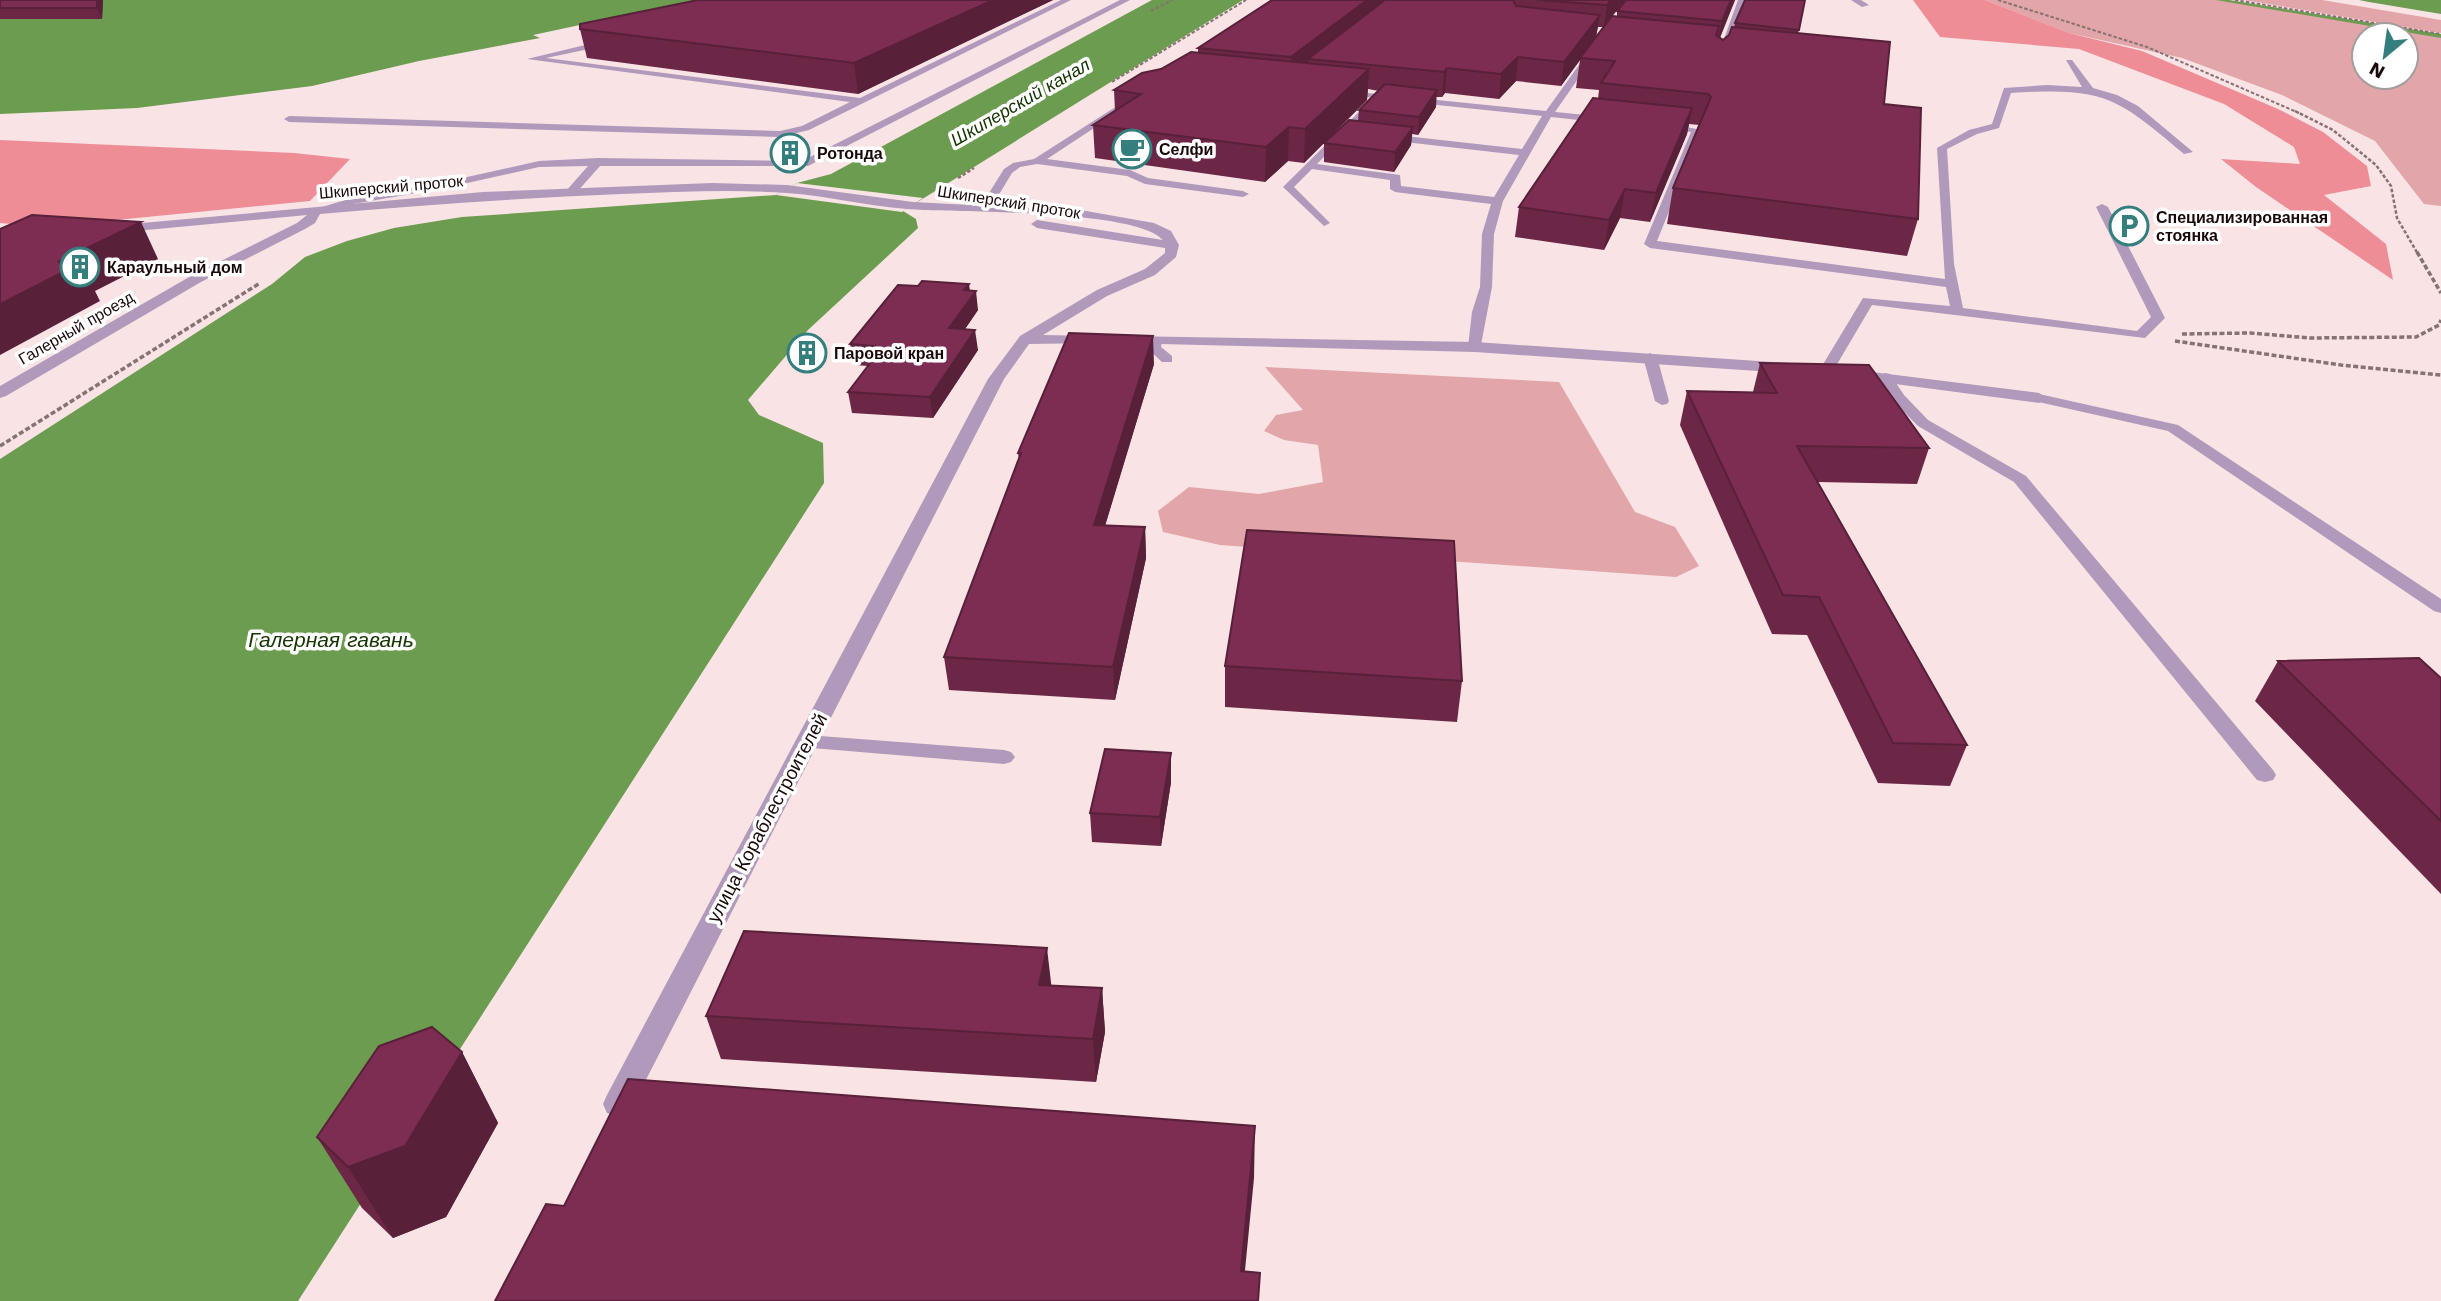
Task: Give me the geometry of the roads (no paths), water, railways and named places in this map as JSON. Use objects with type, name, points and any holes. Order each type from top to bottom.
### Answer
[{"type":"street","name":"Шкиперский проток","points":[[95,230],[483,196],[712,187],[787,189],[914,205],[1172,245]]},
{"type":"street","name":"Шкиперский проток","points":[[914,205],[1071,214],[1155,228],[1167,236],[1172,245]]},
{"type":"street","name":"Галерный проезд","points":[[0,393],[196,279],[301,226],[311,220],[315,212]]},
{"type":"street","points":[[1025,339],[1102,293],[1150,272],[1171,254],[1172,245]]},
{"type":"street","points":[[1025,339],[1475,347],[1650,357],[1885,377],[2039,398]]},
{"type":"street","name":"улица Кораблестроителей","points":[[610,1119],[996,379],[1025,339]]},
{"type":"lane","points":[[289,119],[780,134],[805,128],[1067,0]]},
{"type":"lane","points":[[315,212],[352,201],[440,186],[522,166],[560,162],[598,161],[666,152],[804,164],[1126,0]]},
{"type":"lane","points":[[1717,64],[1742,0]]},
{"type":"lane","points":[[1856,0],[1865,5]]},
{"type":"lane","points":[[624,39],[531,59],[861,101]]},
{"type":"lane","points":[[1709,48],[1737,51]]},
{"type":"lane","points":[[1475,347],[1479,312],[1486,288],[1488,234],[1497,201],[1549,113],[1595,49]]},
{"type":"lane","points":[[2069,62],[2090,91]]},
{"type":"lane","points":[[1957,311],[1948,264],[1942,148],[1973,132],[1996,126],[2007,90],[2051,88],[2090,91],[2114,97],[2137,109],[2188,152]]},
{"type":"lane","points":[[1331,91],[1616,121]]},
{"type":"lane","points":[[1324,223],[1288,187],[1381,96]]},
{"type":"lane","points":[[1037,161],[1131,101]]},
{"type":"lane","points":[[1657,125],[1697,130],[1650,244],[1952,284]]},
{"type":"lane","points":[[666,152],[682,131]]},
{"type":"lane","points":[[1344,132],[1357,134]]},
{"type":"lane","points":[[1370,135],[1526,153]]},
{"type":"lane","points":[[572,191],[598,161]]},
{"type":"lane","points":[[985,209],[1008,171],[1017,165],[1037,161],[1129,173],[1145,181],[1243,194]]},
{"type":"lane","points":[[1310,166],[1396,177],[1395,189],[1497,201]]},
{"type":"lane","points":[[1812,370],[1868,301],[2140,335],[2158,318],[2102,207]]},
{"type":"lane","points":[[1155,341],[1154,348],[1167,359]]},
{"type":"lane","points":[[1650,357],[1662,401]]},
{"type":"lane","points":[[1885,377],[1898,398],[1923,422],[2020,479],[2266,775]]},
{"type":"lane","points":[[2039,398],[2173,428],[2441,607]]},
{"type":"lane","points":[[807,742],[1004,757]]},
{"type":"water","points":[[52,0],[697,0],[533,35],[540,38],[419,61],[312,86],[137,108],[0,114],[0,11]]},
{"type":"water","name":"Галерная гавань","points":[[1152,0],[1243,0],[903,211],[916,219],[918,228],[808,330],[748,400],[759,415],[823,443],[824,483],[298,1301],[0,1301],[0,459],[272,284],[305,257],[347,241],[394,228],[462,217],[776,195],[797,183],[831,174]]},
{"type":"water","points":[[2359,0],[2441,0],[2441,14],[2369,2]]},
{"type":"waterway","points":[[2219,0],[2441,36]]},
{"type":"place","name":"Селфи","points":[[1132,149]]},
{"type":"place","name":"Ротонда","points":[[790,153]]},
{"type":"place","name":"Специализированная стоянка","points":[[2129,226]]},
{"type":"place","name":"Караульный дом","points":[[80,267]]},
{"type":"place","name":"Паровой кран","points":[[807,353]]},
{"type":"water label","name":"Шкиперский канал","points":[[1020,102]]}]
